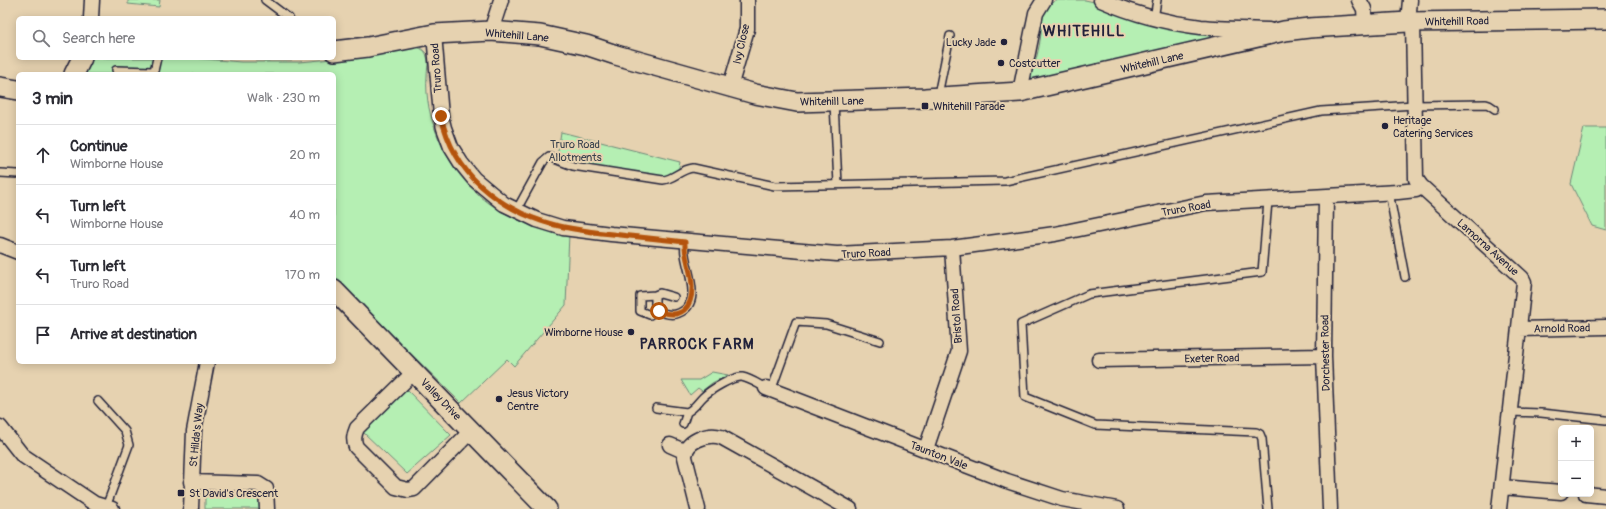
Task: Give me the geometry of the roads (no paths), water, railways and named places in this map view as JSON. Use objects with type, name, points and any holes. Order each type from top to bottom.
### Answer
[{"type":"street","points":[[91,16],[92,0]]},
{"type":"street","points":[[491,31],[501,0]]},
{"type":"street","name":"Ivy Close","points":[[730,87],[747,29],[747,0]]},
{"type":"street","points":[[1020,92],[1036,13],[1044,0]]},
{"type":"street","points":[[1101,0],[1114,6],[1154,19],[1202,27],[1284,31]]},
{"type":"street","points":[[1359,0],[1364,9],[1365,24]]},
{"type":"street","points":[[1410,0],[1416,178],[1421,186]]},
{"type":"street","name":"Whitehill Road","points":[[1309,28],[1411,22],[1606,19]]},
{"type":"street","name":"Whitehill Lane","points":[[336,52],[434,34],[491,31],[540,36],[586,45],[730,87],[797,102],[938,98],[1020,92],[1284,31],[1309,28]]},
{"type":"street","name":"Truro Road","points":[[434,34],[441,116],[451,147],[465,169],[476,181],[498,200],[516,211],[544,223],[563,228],[685,242],[837,254],[952,248],[1055,234],[1206,203],[1268,201],[1416,190],[1421,186]]},
{"type":"street","points":[[75,72],[81,60]]},
{"type":"street","points":[[0,87],[16,90]]},
{"type":"street","name":"Lamorna Avenue","points":[[1421,186],[1523,279],[1524,284],[1499,509]]},
{"type":"street","name":"Dorchester Road","points":[[1326,197],[1324,356],[1330,509]]},
{"type":"street","points":[[0,245],[16,251]]},
{"type":"street","name":"Bristol Road","points":[[926,449],[959,351],[952,248]]},
{"type":"street","name":"Valley Drive","points":[[336,292],[547,509]]},
{"type":"street","name":"Arnold Road","points":[[1519,329],[1606,327]]},
{"type":"street","name":"Exeter Road","points":[[1099,360],[1324,356]]},
{"type":"street","name":"St Hilda's Way","points":[[191,509],[194,431],[205,364]]},
{"type":"street","points":[[414,372],[357,428],[353,442],[356,447],[396,487],[408,490],[414,489],[471,431]]},
{"type":"street","name":"Taunton Vale","points":[[768,389],[1007,481],[1062,499],[1117,509]]},
{"type":"street","points":[[0,428],[22,455],[96,504],[109,508]]},
{"type":"street","points":[[698,509],[685,457],[689,447],[705,437],[716,436],[721,437],[850,509]]},
{"type":"street","points":[[670,445],[689,447]]},
{"type":"street","points":[[191,482],[258,484],[266,489],[267,509]]},
{"type":"street","points":[[1502,487],[1558,492]]},
{"type":"street","points":[[1594,495],[1606,496]]},
{"type":"lane","points":[[266,0],[286,16]]},
{"type":"lane","points":[[1154,19],[1157,0]]},
{"type":"lane","points":[[938,98],[950,36]]},
{"type":"lane","points":[[116,70],[154,70],[156,60]]},
{"type":"lane","points":[[834,101],[838,184]]},
{"type":"lane","points":[[516,211],[543,162],[549,157],[573,166],[657,180],[668,180],[687,169],[693,168],[775,186],[1005,181],[1321,111],[1414,105],[1486,104],[1494,109]]},
{"type":"lane","points":[[0,173],[16,174]]},
{"type":"lane","points":[[1389,192],[1405,277]]},
{"type":"lane","points":[[1268,201],[1262,272],[1089,294],[1021,324],[1024,397],[1095,425],[1256,432],[1260,434],[1262,439],[1268,509]]},
{"type":"lane","points":[[656,310],[676,315],[684,310],[689,303],[692,283],[684,253],[685,242]]},
{"type":"lane","points":[[656,310],[650,315],[641,311],[639,308],[640,295],[655,295],[663,293],[674,297]]},
{"type":"lane","points":[[655,295],[656,310]]},
{"type":"lane","points":[[656,408],[687,412],[691,410],[708,393],[738,377],[746,378],[768,389],[796,322],[826,324],[880,341]]},
{"type":"lane","points":[[98,401],[125,431],[129,445],[109,508]]},
{"type":"lane","points":[[683,424],[687,412]]},
{"type":"lane","points":[[1510,412],[1541,413],[1606,420]]},
{"type":"place","name":"Lucky Jade","points":[[1004,42]]},
{"type":"place","name":"Costcutter","points":[[1001,63]]},
{"type":"place","name":"Whitehill Parade","points":[[925,106]]},
{"type":"place","name":"Heritage Catering Services","points":[[1385,126]]},
{"type":"place","name":"Wimborne House","points":[[631,332]]},
{"type":"place","name":"Jesus Victory Centre","points":[[499,399]]},
{"type":"place","name":"St David's Crescent","points":[[181,493]]},
{"type":"district","name":"WHITEHILL","points":[[1084,31]]},
{"type":"district","name":"PARROCK FARM","points":[[697,344]]},
{"type":"park label","name":"Truro Road Allotments","points":[[575,150]]}]
